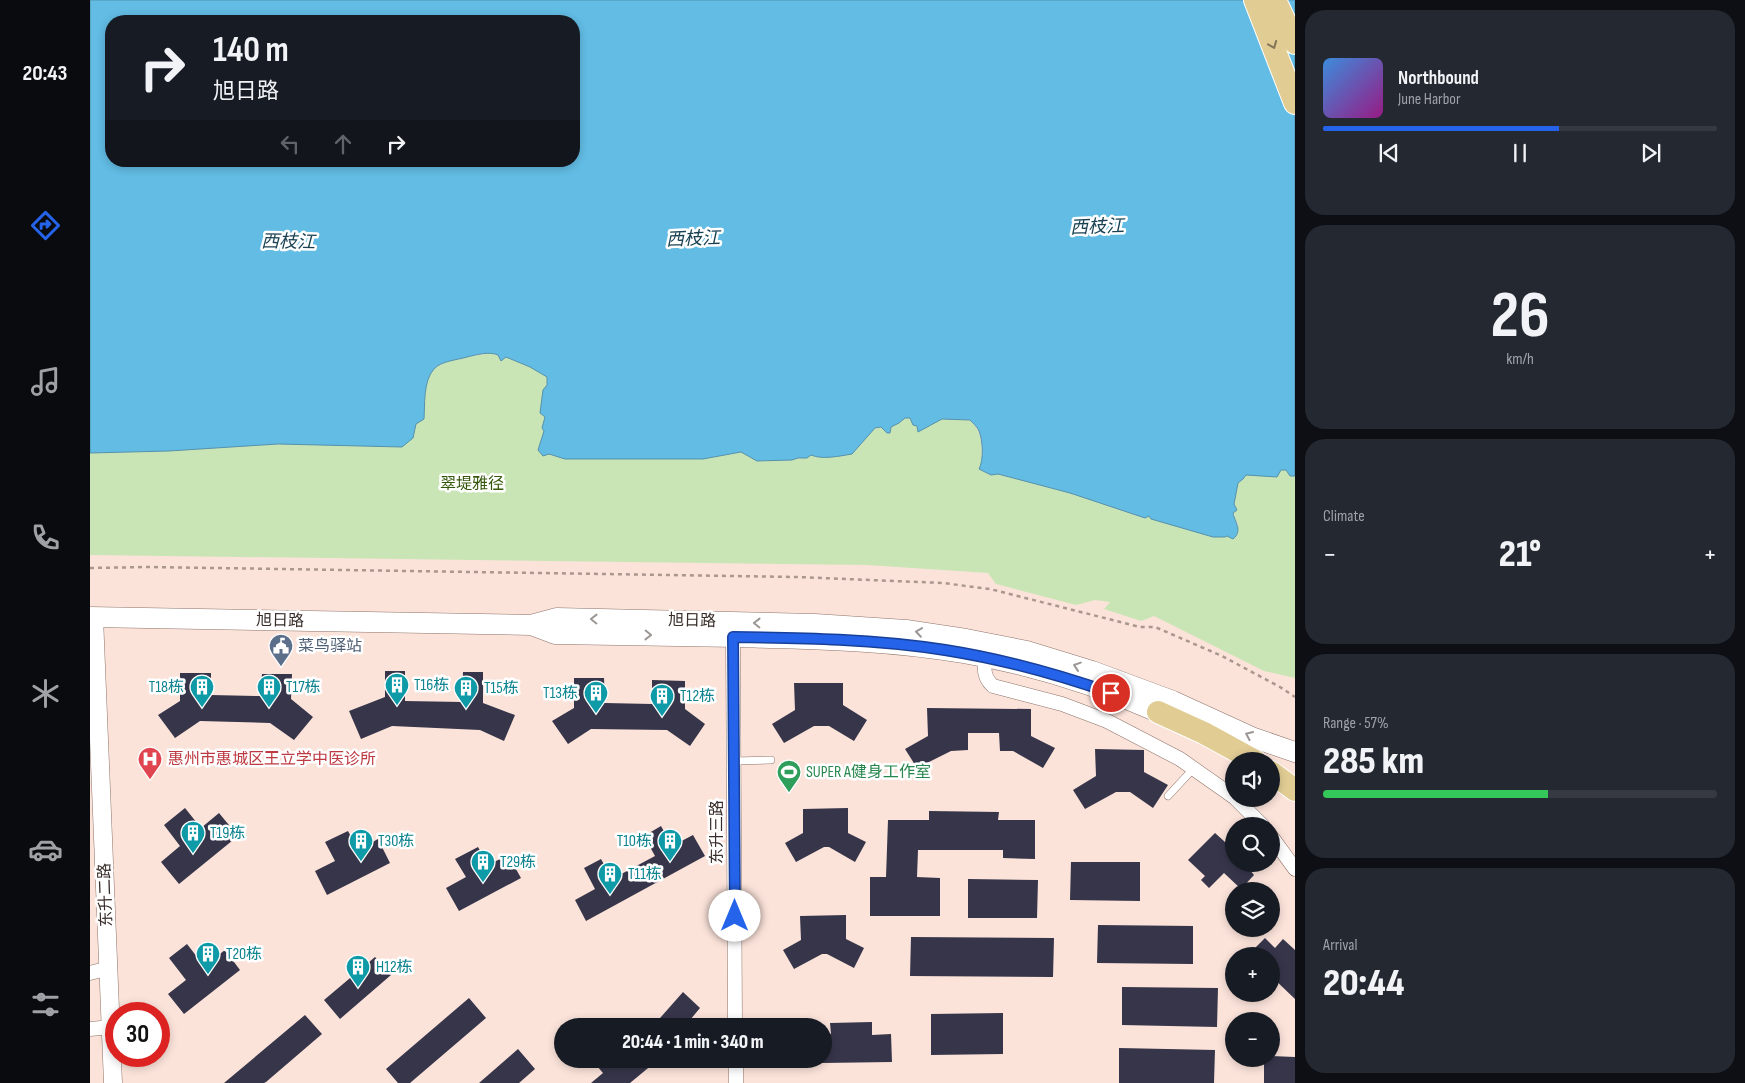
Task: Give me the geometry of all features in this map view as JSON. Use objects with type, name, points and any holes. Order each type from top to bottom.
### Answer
[{"type":"main road","points":[[1255,0],[1295,103]]},
{"type":"main road","points":[[1276,0],[1295,43]]},
{"type":"main road","name":"旭日路","points":[[92,617],[531,625],[557,618],[815,624],[906,630],[966,639],[1043,656],[1092,671],[1165,707]]},
{"type":"main road","name":"旭日路","points":[[531,625],[555,634],[813,638],[885,643],[945,650],[1060,676],[1108,692],[1165,707]]},
{"type":"main road","points":[[1165,707],[1295,752]]},
{"type":"main road","points":[[1165,707],[1239,752]]},
{"type":"main road","points":[[1280,779],[1295,790]]},
{"type":"street","name":"东升二路","points":[[92,617],[110,1002]]},
{"type":"street","name":"东升三路","points":[[733,637],[736,1018]]},
{"type":"street","points":[[986,658],[984,666],[985,675],[993,686],[1062,704],[1088,713],[1133,734],[1194,768],[1225,791]]},
{"type":"street","points":[[1244,807],[1255,817]]},
{"type":"street","points":[[1280,848],[1295,869]]},
{"type":"street","points":[[90,973],[108,968]]},
{"type":"street","points":[[90,1029],[105,1028]]},
{"type":"street","name":"东升二路","points":[[112,1067],[113,1083]]},
{"type":"street","points":[[736,1068],[736,1083]]},
{"type":"lane","points":[[734,761],[771,760]]},
{"type":"lane","points":[[1168,796],[1194,768]]},
{"type":"path","points":[[90,568],[315,569],[798,577],[943,584],[990,589],[1140,627],[1155,627],[1222,656],[1295,697]]},
{"type":"green space","name":"翠堤雅径","points":[[490,353],[498,355],[501,361],[506,357],[530,367],[547,377],[545,417],[542,428],[544,431],[538,450],[565,459],[703,459],[741,452],[757,461],[792,460],[811,455],[837,456],[861,445],[866,437],[876,428],[890,431],[891,427],[905,418],[910,418],[918,426],[918,432],[942,419],[970,420],[980,435],[982,465],[980,469],[990,475],[998,474],[1070,493],[1144,518],[1149,516],[1216,537],[1237,535],[1238,524],[1234,514],[1235,499],[1238,483],[1246,474],[1277,477],[1281,470],[1286,470],[1290,476],[1295,476],[1295,678],[1264,671],[1154,616],[1141,621],[1104,609],[1110,602],[1095,600],[1076,605],[996,584],[988,573],[867,565],[90,555],[90,453],[169,451],[413,438],[416,424],[424,419],[426,386],[433,370],[447,362]]},
{"type":"water","name":"西枝江","points":[[90,0],[1295,0],[1295,476],[1290,476],[1286,470],[1281,470],[1277,477],[1246,475],[1238,483],[1234,504],[1237,510],[1233,513],[1238,526],[1238,533],[1233,539],[1227,536],[1213,537],[1151,519],[1149,516],[1145,518],[1070,493],[998,474],[991,475],[979,469],[982,455],[981,438],[978,429],[970,420],[942,419],[918,432],[917,426],[913,425],[910,418],[905,418],[891,427],[890,433],[887,433],[881,427],[875,428],[852,454],[831,457],[811,455],[807,458],[792,460],[757,461],[741,452],[703,459],[565,459],[549,454],[543,456],[538,450],[544,431],[542,428],[545,417],[540,413],[543,390],[547,385],[547,377],[530,367],[506,357],[501,361],[498,355],[491,353],[449,361],[434,369],[426,386],[424,419],[416,424],[413,438],[402,447],[278,444],[169,451],[90,453]]},
{"type":"building","points":[[385,671],[405,671],[405,701],[462,702],[463,672],[483,672],[483,703],[515,715],[504,741],[480,730],[392,726],[361,739],[349,711],[385,697]]},
{"type":"building","points":[[180,673],[211,673],[211,695],[260,696],[262,674],[292,674],[291,699],[313,717],[294,740],[270,723],[200,721],[175,738],[158,715],[180,701]]},
{"type":"building","points":[[574,678],[604,678],[605,703],[652,704],[652,680],[685,681],[685,709],[705,724],[690,746],[667,730],[591,729],[568,744],[552,721],[574,708]]},
{"type":"building","points":[[794,683],[843,683],[843,705],[867,720],[854,741],[829,726],[814,726],[784,743],[772,724],[795,710]]},
{"type":"building","points":[[927,708],[1031,709],[1031,736],[1055,748],[1043,768],[1013,751],[1000,751],[999,733],[968,733],[968,750],[951,751],[917,768],[905,749],[928,736]]},
{"type":"building","points":[[1095,749],[1144,750],[1144,772],[1168,785],[1153,808],[1130,792],[1116,792],[1085,809],[1073,790],[1096,776]]},
{"type":"building","name":"T19栋","points":[[185,808],[201,828],[219,813],[238,836],[179,884],[161,862],[180,846],[164,825]]},
{"type":"building","points":[[848,808],[848,833],[866,842],[855,862],[829,847],[824,847],[796,862],[785,843],[803,833],[803,809]]},
{"type":"building","points":[[929,811],[999,812],[998,820],[1035,820],[1035,859],[1003,858],[1003,850],[918,850],[917,877],[940,878],[940,916],[870,916],[870,877],[886,877],[888,820],[929,820]]},
{"type":"building","points":[[661,826],[672,846],[693,835],[705,856],[586,921],[575,900],[595,889],[584,868],[601,859],[612,879],[655,856],[644,836]]},
{"type":"building","name":"T30栋","points":[[348,831],[358,850],[378,839],[390,863],[327,895],[315,871],[335,861],[325,842]]},
{"type":"building","points":[[1215,833],[1225,842],[1225,872],[1252,872],[1254,875],[1248,882],[1234,882],[1224,873],[1209,888],[1201,880],[1205,876],[1188,860]]},
{"type":"building","name":"T29栋","points":[[478,847],[488,865],[508,855],[521,878],[459,911],[446,888],[466,877],[455,859]]},
{"type":"building","points":[[1071,862],[1140,862],[1140,901],[1070,900]]},
{"type":"building","points":[[968,879],[1038,880],[1037,918],[968,918]]},
{"type":"building","points":[[846,915],[846,939],[864,948],[854,968],[827,954],[822,954],[794,969],[783,950],[801,940],[800,916]]},
{"type":"building","points":[[1098,925],[1193,926],[1193,964],[1097,963]]},
{"type":"building","points":[[911,937],[1054,938],[1053,977],[910,976]]},
{"type":"building","points":[[1265,938],[1274,947],[1256,947]]},
{"type":"building","points":[[1283,939],[1295,950],[1295,999],[1280,985],[1280,947],[1276,947]]},
{"type":"building","name":"T20栋","points":[[187,944],[204,966],[225,950],[240,970],[184,1014],[168,994],[186,980],[169,958]]},
{"type":"building","name":"H12栋","points":[[375,957],[391,975],[340,1019],[324,1000]]},
{"type":"building","points":[[1122,987],[1218,988],[1217,1027],[1122,1025]]},
{"type":"building","points":[[683,992],[700,1008],[692,1018],[660,1018]]},
{"type":"building","points":[[469,998],[486,1018],[410,1083],[398,1083],[386,1069]]},
{"type":"building","points":[[1003,1013],[1003,1054],[931,1055],[931,1014]]},
{"type":"building","points":[[305,1015],[322,1034],[266,1082],[224,1083]]},
{"type":"building","points":[[872,1022],[872,1035],[891,1034],[892,1062],[832,1063],[832,1023]]},
{"type":"building","points":[[1119,1048],[1215,1050],[1214,1083],[1119,1083]]},
{"type":"building","points":[[518,1049],[535,1069],[519,1083],[479,1083]]},
{"type":"building","points":[[1280,1056],[1295,1057],[1295,1083],[1264,1083],[1264,1067],[1280,1067]]},
{"type":"building","points":[[599,1068],[648,1068],[630,1083],[591,1083],[603,1073]]},
{"type":"place","name":"菜鸟驿站","points":[[281,667]]},
{"type":"place","name":"T16栋","points":[[397,706]]},
{"type":"place","name":"T18栋","points":[[202,708]]},
{"type":"place","name":"T17栋","points":[[269,708]]},
{"type":"place","name":"T15栋","points":[[466,709]]},
{"type":"place","name":"T13栋","points":[[596,714]]},
{"type":"place","name":"T12栋","points":[[662,717]]},
{"type":"place","name":"惠州市惠城区王立学中医诊所","points":[[150,780]]},
{"type":"place","name":"SUPER A健身工作室","points":[[789,793]]},
{"type":"place","name":"T19栋","points":[[193,854]]},
{"type":"place","name":"T30栋","points":[[361,862]]},
{"type":"place","name":"T10栋","points":[[670,862]]},
{"type":"place","name":"T29栋","points":[[483,883]]},
{"type":"place","name":"T11栋","points":[[610,895]]},
{"type":"place","name":"T20栋","points":[[208,975]]},
{"type":"place","name":"H12栋","points":[[358,988]]},
{"type":"route","points":[[735,916],[733,637],[850,640],[966,653],[1021,665],[1111,693]]}]
